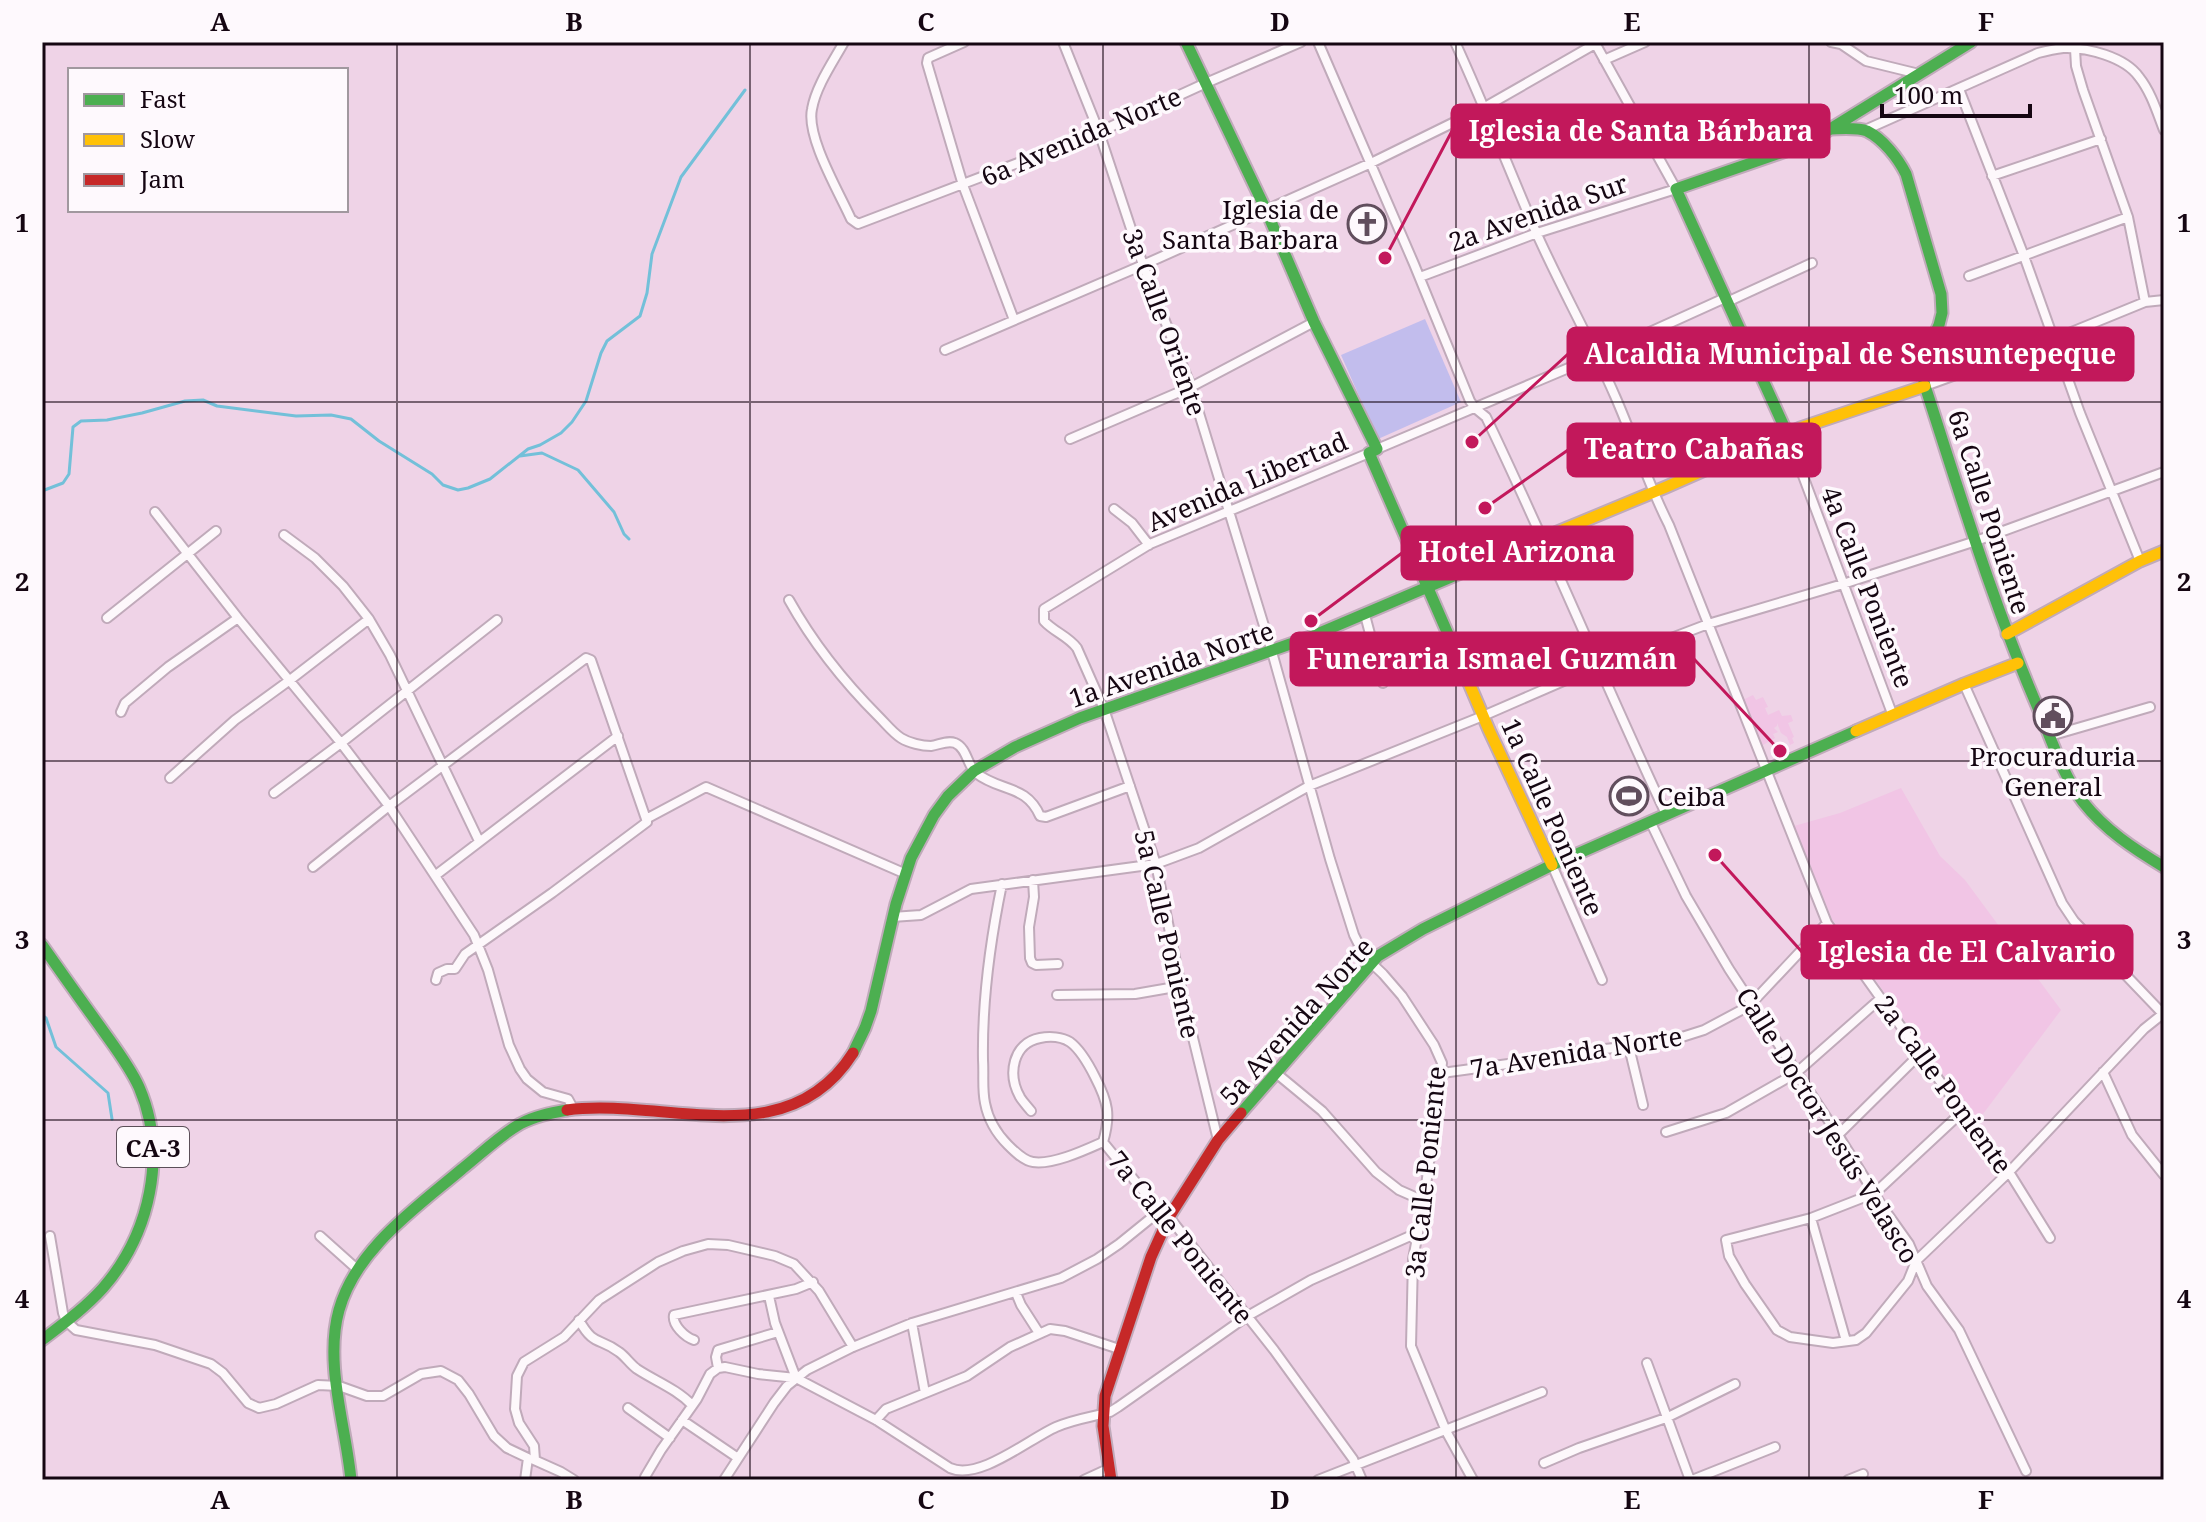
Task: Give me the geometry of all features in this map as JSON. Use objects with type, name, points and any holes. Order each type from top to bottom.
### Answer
[{"type":"street","name":"6a Avenida Norte","points":[[844,42],[817,96],[812,110],[812,125],[815,141],[851,219],[858,224],[1099,132],[1301,42]]},
{"type":"street","points":[[964,42],[928,58],[927,63],[963,185],[1014,320]]},
{"type":"street","name":"3a Calle Oriente","points":[[1063,42],[1099,132],[1143,265],[1191,387],[1229,512]]},
{"type":"street","name":"1a Calle Poniente","points":[[1186,42],[1266,210],[1373,451],[1483,716],[1602,980]]},
{"type":"street","points":[[1318,42],[1420,277],[1452,360],[1475,408],[1486,417],[1543,537],[1666,814]]},
{"type":"street","name":"2a Calle Poniente","points":[[1455,42],[1537,233],[1624,417],[1827,923],[1962,1112],[2009,1172],[2050,1238]]},
{"type":"street","points":[[1604,60],[1645,42]]},
{"type":"street","points":[[1831,42],[1841,44],[1866,61],[1919,74]]},
{"type":"street","name":"2a Avenida Sur","points":[[1420,277],[1537,233],[1745,167],[1806,144],[1971,42]]},
{"type":"street","points":[[945,350],[1371,163],[1485,107],[1595,43],[1676,189]]},
{"type":"street","points":[[2075,49],[2076,66],[2128,217],[2145,302]]},
{"type":"street","points":[[1828,129],[1865,130],[2038,53],[2075,49],[2098,53],[2121,62],[2138,75],[2164,130]]},
{"type":"street","points":[[1959,89],[2024,256],[2052,340],[2140,561]]},
{"type":"street","name":"6a Calle Poniente","points":[[1865,130],[1891,152],[1906,174],[1941,294],[1939,325],[1921,365],[1925,386],[2018,663],[2064,772],[2082,803],[2107,829],[2164,867]]},
{"type":"street","points":[[1992,176],[2101,139]]},
{"type":"street","name":"4a Calle Poniente","points":[[1676,189],[1787,433],[1893,716]]},
{"type":"street","points":[[1969,276],[2128,217]]},
{"type":"street","name":"Avenida Libertad","points":[[1044,609],[1149,545],[1812,263]]},
{"type":"street","points":[[1925,386],[2145,302],[2164,300]]},
{"type":"street","points":[[1070,439],[1191,387],[1314,322]]},
{"type":"street","name":"1a Avenida Norte","points":[[351,1480],[335,1354],[336,1325],[347,1287],[358,1270],[397,1226],[504,1135],[537,1117],[574,1110],[618,1108],[743,1115],[780,1110],[808,1098],[842,1068],[862,1039],[892,917],[921,837],[941,802],[973,771],[998,755],[1059,727],[1272,652],[1429,589],[1787,433],[1925,386]]},
{"type":"street","points":[[892,917],[921,915],[971,889],[1156,864],[1199,848],[1309,786],[1598,666],[1708,624],[1976,541],[2164,472]]},
{"type":"street","points":[[1114,509],[1132,523],[1149,545]]},
{"type":"street","points":[[155,512],[389,806],[467,922],[479,945],[509,1045],[520,1069],[535,1087],[568,1099],[574,1110]]},
{"type":"street","name":"3a Calle Poniente","points":[[1229,512],[1354,935],[1365,957],[1402,996],[1442,1063],[1413,1259],[1411,1346],[1446,1431],[1473,1480]]},
{"type":"street","points":[[107,618],[216,531]]},
{"type":"street","points":[[284,535],[315,558],[343,586],[369,619],[408,691],[479,841]]},
{"type":"street","points":[[2007,634],[2164,551]]},
{"type":"street","points":[[789,600],[822,652],[858,695],[901,738],[931,746],[955,743],[963,750],[973,771],[991,783],[1028,797],[1040,816],[1046,817],[1130,786]]},
{"type":"street","name":"5a Calle Poniente","points":[[1044,609],[1044,621],[1077,648],[1104,709],[1156,864],[1218,1140]]},
{"type":"street","points":[[1365,615],[1383,683]]},
{"type":"street","points":[[121,712],[125,703],[168,667],[238,618]]},
{"type":"street","points":[[170,778],[235,720],[369,619]]},
{"type":"street","points":[[274,793],[497,620]]},
{"type":"street","points":[[313,867],[586,658],[591,660],[647,822],[465,954],[455,969],[438,973],[436,980]]},
{"type":"street","name":"5a Avenida Norte","points":[[724,1480],[774,1403],[796,1378],[817,1364],[912,1323],[1061,1278],[1165,1214],[1218,1140],[1378,956],[1423,929],[1552,865],[2018,663]]},
{"type":"street","points":[[1962,1112],[1875,1193],[1811,1218],[1726,1240],[1729,1256],[1777,1330],[1790,1337],[1833,1343],[1856,1340],[1866,1333],[1908,1281],[1916,1261],[2009,1172],[2144,1029],[2163,1014],[2074,921],[2062,903],[1964,684]]},
{"type":"street","points":[[2050,736],[2150,707]]},
{"type":"street","points":[[436,875],[618,736]]},
{"type":"street","points":[[646,819],[706,787],[906,874]]},
{"type":"street","name":"Calle Doctor Jesús Velasco","points":[[1650,821],[1686,896],[1751,1004],[1909,1244],[1927,1286],[1959,1330],[2026,1471]]},
{"type":"street","points":[[1033,880],[1030,958],[1036,965],[1058,964]]},
{"type":"street","name":"7a Calle Poniente","points":[[1002,884],[990,943],[984,999],[984,1102],[990,1121],[1004,1141],[1031,1162],[1050,1161],[1103,1142],[1274,1350],[1357,1466],[1362,1480]]},
{"type":"street","name":"7a Avenida Norte","points":[[1442,1073],[1552,1058],[1566,1053],[1663,1043],[1704,1030],[1751,1004],[1827,923]]},
{"type":"street","name":"CA-3","points":[[42,945],[133,1076],[144,1101],[153,1149],[147,1205],[125,1256],[102,1288],[42,1340]]},
{"type":"street","points":[[1057,995],[1135,994],[1181,986]]},
{"type":"street","points":[[1666,1132],[1726,1113],[1796,1073],[1881,998]]},
{"type":"street","points":[[1031,1111],[1020,1098],[1015,1084],[1013,1071],[1016,1056],[1024,1044],[1037,1038],[1049,1036],[1069,1042],[1087,1062],[1106,1101],[1109,1115],[1103,1142]]},
{"type":"street","points":[[1629,1047],[1643,1105]]},
{"type":"street","points":[[1838,1135],[1921,1053]]},
{"type":"street","points":[[2103,1072],[2132,1135],[2164,1175]]},
{"type":"street","points":[[1276,1073],[1322,1111],[1376,1172],[1399,1190],[1424,1201]]},
{"type":"street","points":[[1084,1480],[1109,1474],[1104,1442],[1105,1396],[1165,1214]]},
{"type":"street","points":[[1811,1218],[1846,1341]]},
{"type":"street","points":[[645,1477],[710,1374],[725,1367],[796,1378],[876,1420],[967,1476],[1057,1426],[1118,1407],[1246,1317],[1311,1280],[1417,1233]]},
{"type":"street","points":[[50,1236],[63,1313],[66,1321],[76,1330],[142,1341],[202,1360],[217,1368],[254,1407],[276,1404],[318,1385],[339,1386],[367,1396],[383,1396],[421,1374],[435,1370],[448,1373],[458,1380],[494,1436],[507,1448],[574,1480]]},
{"type":"street","points":[[320,1236],[358,1270]]},
{"type":"street","points":[[525,1480],[532,1441],[519,1423],[515,1409],[517,1376],[524,1362],[564,1337],[599,1300],[658,1262],[683,1251],[701,1245],[728,1245],[775,1256],[794,1264],[813,1282],[853,1347]]},
{"type":"street","points":[[694,1340],[676,1325],[674,1315],[769,1296],[813,1282]]},
{"type":"street","points":[[1016,1293],[1039,1333]]},
{"type":"street","points":[[769,1296],[772,1316],[796,1378]]},
{"type":"street","points":[[579,1320],[595,1340],[618,1351],[633,1366],[692,1405]]},
{"type":"street","points":[[912,1323],[925,1393]]},
{"type":"street","points":[[876,1420],[886,1409],[967,1376],[1010,1347],[1050,1329],[1119,1349]]},
{"type":"street","points":[[718,1368],[718,1350],[778,1332]]},
{"type":"street","points":[[1647,1363],[1691,1480],[1775,1447]]},
{"type":"street","points":[[1544,1463],[1666,1418],[1735,1384]]},
{"type":"street","points":[[1318,1480],[1542,1392]]},
{"type":"street","points":[[628,1408],[670,1438]]},
{"type":"street","points":[[682,1420],[738,1458]]},
{"type":"street","points":[[1848,1480],[1863,1474]]},
{"type":"shaded area","points":[[1425,319],[1461,402],[1378,439],[1341,355]]},
{"type":"shaded area","points":[[1753,695],[1756,700],[1763,697],[1768,715],[1779,710],[1782,716],[1791,715],[1793,721],[1788,723],[1794,743],[1790,745],[1777,723],[1774,728],[1778,732],[1773,734],[1775,738],[1763,745],[1743,700]]},
{"type":"shaded area","points":[[1901,788],[1940,856],[1965,880],[2061,1010],[1977,1122],[1832,919],[1794,826],[1840,813]]},
{"type":"waterway","points":[[42,491],[63,483],[69,474],[73,427],[81,421],[107,420],[185,401],[203,400],[217,406],[351,419],[379,441],[432,474],[443,485],[458,490],[490,479],[528,449],[561,433],[586,401],[607,341],[640,316],[647,293],[652,254],[681,177],[745,90]]},
{"type":"waterway","points":[[520,456],[542,453],[578,470],[614,512],[629,539]]},
{"type":"waterway","points":[[42,1015],[46,1018],[56,1047],[108,1093],[112,1119]]},
{"type":"traffic: fast","points":[[1186,42],[1266,210],[1314,322],[1377,449],[1369,453],[1451,641]]},
{"type":"traffic: fast","points":[[1787,433],[1676,189],[1806,144],[1971,42]]},
{"type":"traffic: fast","points":[[1828,129],[1867,131],[1890,150],[1906,174],[1941,294],[1939,325],[1921,365],[1925,386],[2008,634],[2059,760],[2076,792],[2110,830],[2164,867]]},
{"type":"traffic: fast","points":[[853,1053],[871,1011],[896,904],[911,858],[934,815],[948,796],[974,771],[1015,747],[1080,718],[1310,637],[1543,538]]},
{"type":"traffic: fast","points":[[1241,1113],[1378,956],[1423,929],[1552,865],[1856,731]]},
{"type":"traffic: fast","points":[[42,945],[135,1079],[148,1113],[153,1166],[143,1218],[119,1267],[89,1302],[42,1340]]},
{"type":"traffic: fast","points":[[351,1480],[334,1352],[339,1310],[347,1288],[373,1249],[390,1231],[505,1134],[531,1119],[567,1110]]},
{"type":"traffic: slow","points":[[1543,538],[1800,428],[1925,386]]},
{"type":"traffic: slow","points":[[2007,634],[2164,551]]},
{"type":"traffic: slow","points":[[1451,641],[1552,865]]},
{"type":"traffic: slow","points":[[1856,731],[2018,663]]},
{"type":"traffic: jam","points":[[567,1110],[604,1108],[722,1116],[759,1113],[794,1104],[826,1085],[853,1053]]},
{"type":"traffic: jam","points":[[1111,1480],[1103,1426],[1105,1396],[1151,1257],[1169,1217],[1218,1140],[1241,1113]]},
{"type":"place","name":"Iglesia de Santa Barbara","points":[[1367,224]]},
{"type":"place","name":"Iglesia de Santa Bárbara","points":[[1385,258]]},
{"type":"place","name":"Alcaldia Municipal de Sensuntepeque","points":[[1472,442]]},
{"type":"place","name":"Teatro Cabañas","points":[[1485,508]]},
{"type":"place","name":"Hotel Arizona","points":[[1311,621]]},
{"type":"place","name":"Procuraduria General","points":[[2053,716]]},
{"type":"place","name":"Funeraria Ismael Guzmán","points":[[1780,751]]},
{"type":"place","name":"Ceiba","points":[[1629,796]]},
{"type":"place","name":"Iglesia de El Calvario","points":[[1715,855]]}]
